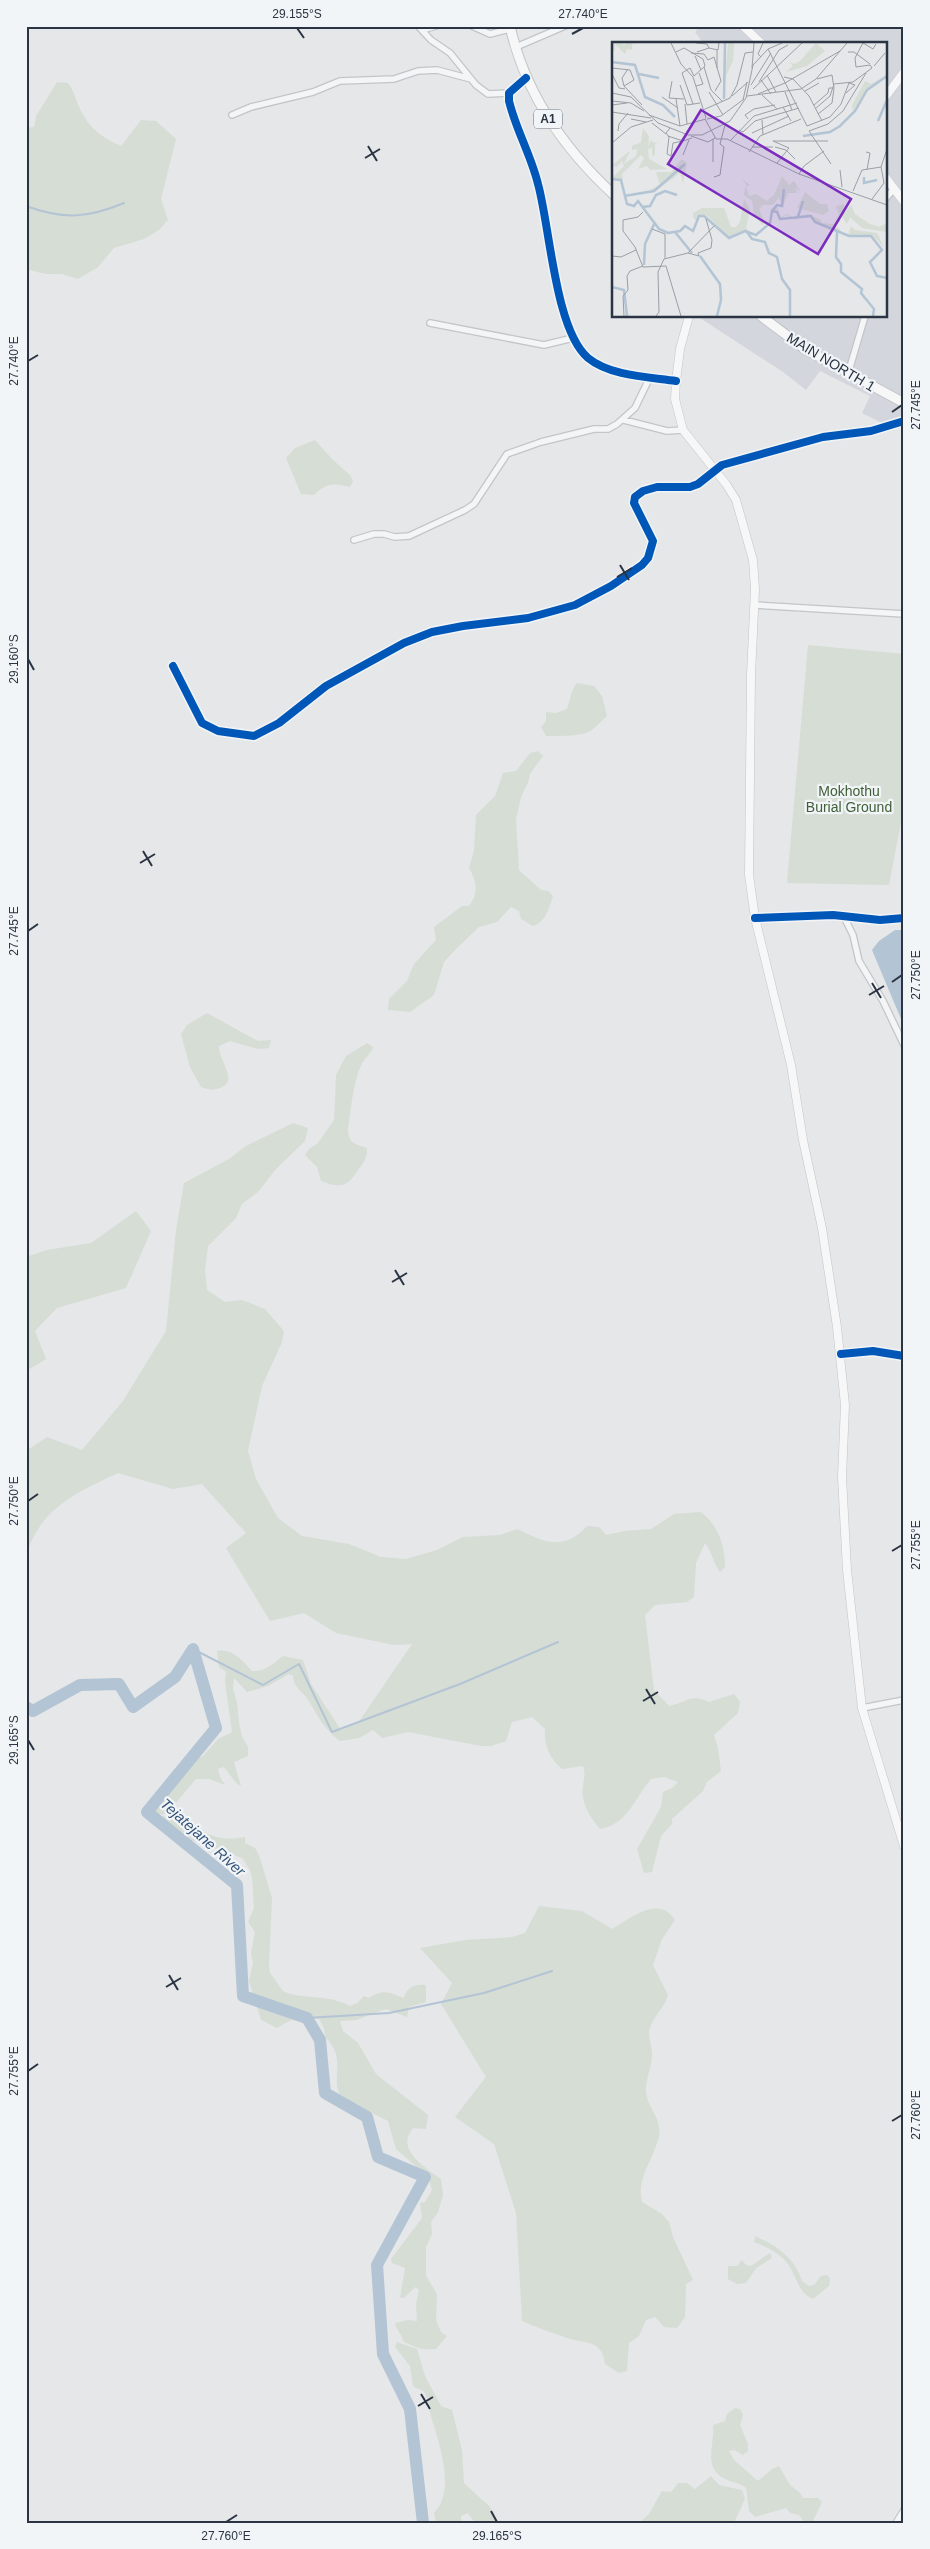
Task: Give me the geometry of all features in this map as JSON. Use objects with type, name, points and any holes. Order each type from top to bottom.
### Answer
[{"type":"main road","points":[[743,26],[760,42]]},
{"type":"main road","name":"A1","points":[[510,27],[526,78],[539,105],[577,159],[612,192]]},
{"type":"main road","points":[[888,93],[904,72]]},
{"type":"main road","points":[[888,181],[904,202]]},
{"type":"main road","points":[[689,318],[681,343],[676,381],[676,399],[683,430],[716,471],[736,500],[749,540],[753,560],[754,605],[749,875],[755,918],[791,1065],[803,1140],[822,1228],[841,1354],[845,1405],[843,1504],[847,1570],[862,1708],[904,1846]]},
{"type":"main road","name":"MAIN NORTH 1","points":[[764,318],[805,349],[904,403]]},
{"type":"street","points":[[420,28],[436,26]]},
{"type":"street","points":[[472,26],[490,34],[510,27]]},
{"type":"street","points":[[516,47],[565,26]]},
{"type":"street","points":[[420,28],[431,40],[450,53],[472,79],[488,94],[509,93],[526,78]]},
{"type":"street","points":[[232,116],[251,108],[313,92],[340,81],[394,79],[418,71],[437,70],[472,79]]},
{"type":"street","points":[[509,93],[511,110],[538,184],[555,270],[573,338],[588,358],[606,368],[676,381]]},
{"type":"street","points":[[888,196],[894,189]]},
{"type":"street","points":[[848,374],[864,318]]},
{"type":"street","points":[[430,323],[544,345],[573,338]]},
{"type":"street","points":[[354,540],[374,534],[395,537],[408,536],[465,510],[474,504],[507,454],[541,442],[594,430],[608,429],[624,420],[635,408],[650,377]]},
{"type":"street","points":[[624,420],[667,431],[683,430]]},
{"type":"street","points":[[173,666],[202,722],[218,731],[254,736],[278,723],[326,686],[404,642],[432,632],[528,618],[553,612],[575,604],[611,586],[642,565],[652,550],[653,541],[634,503],[635,497],[643,491],[657,487],[690,487],[716,471],[722,465],[822,437],[871,431],[904,421]]},
{"type":"street","points":[[754,605],[904,614]]},
{"type":"street","points":[[755,918],[818,915],[880,920],[904,918]]},
{"type":"street","points":[[844,917],[853,935],[859,961],[883,1001],[904,1045]]},
{"type":"street","points":[[841,1354],[873,1351],[904,1356]]},
{"type":"street","points":[[862,1708],[904,1700]]},
{"type":"street","points":[[896,2523],[904,2510]]},
{"type":"shaded area","points":[[700,26],[904,26],[904,426],[885,431],[880,422],[862,413],[870,396],[820,371],[806,390],[783,372],[700,318],[888,318],[888,42],[702,42],[695,32]]},
{"type":"green space","points":[[57,82],[68,83],[88,122],[97,132],[114,143],[121,146],[141,120],[156,121],[176,139],[161,199],[168,220],[159,230],[144,239],[114,248],[98,267],[78,279],[62,274],[45,274],[26,269],[26,128],[34,127],[36,116]]},
{"type":"green space","points":[[315,440],[350,475],[353,481],[350,487],[330,485],[314,495],[301,494],[286,458],[295,448]]},
{"type":"green space","name":"Mokhothu Burial Ground","points":[[808,645],[904,654],[904,806],[889,885],[787,883]]},
{"type":"green space","points":[[577,683],[594,686],[602,696],[607,716],[592,730],[583,734],[546,736],[541,727],[546,721],[546,712],[556,713],[567,709]]},
{"type":"green space","points":[[538,751],[543,756],[530,774],[521,797],[516,819],[519,870],[541,890],[548,891],[553,896],[546,914],[541,921],[533,926],[521,919],[519,911],[511,907],[497,922],[479,927],[444,962],[434,995],[410,1012],[388,1010],[389,999],[407,981],[414,964],[436,940],[434,927],[462,906],[469,906],[472,901],[476,887],[469,868],[474,851],[476,815],[495,796],[503,773],[516,771],[530,753]]},
{"type":"green space","points":[[207,1013],[258,1041],[271,1040],[269,1048],[258,1049],[230,1041],[219,1046],[227,1070],[228,1081],[226,1085],[213,1090],[201,1087],[190,1067],[181,1034],[187,1025]]},
{"type":"green space","points":[[367,1043],[373,1047],[362,1063],[356,1078],[348,1129],[351,1140],[367,1148],[366,1155],[350,1180],[342,1185],[333,1185],[321,1181],[317,1167],[305,1155],[309,1149],[318,1143],[334,1120],[336,1075],[346,1056]]},
{"type":"green space","points":[[293,1123],[308,1128],[305,1141],[276,1169],[258,1192],[242,1204],[236,1218],[208,1246],[205,1270],[207,1290],[225,1302],[242,1300],[265,1309],[284,1331],[282,1342],[262,1386],[248,1451],[256,1479],[278,1518],[302,1536],[349,1544],[381,1557],[406,1559],[437,1550],[463,1537],[500,1535],[517,1529],[545,1541],[562,1542],[578,1534],[587,1526],[599,1527],[606,1535],[651,1529],[674,1514],[701,1512],[716,1529],[722,1543],[725,1559],[725,1567],[720,1572],[705,1543],[696,1563],[694,1597],[687,1602],[655,1605],[645,1615],[654,1690],[669,1706],[693,1698],[709,1702],[734,1694],[740,1702],[738,1713],[714,1735],[721,1771],[707,1782],[703,1791],[672,1819],[672,1824],[661,1836],[652,1872],[644,1873],[637,1849],[661,1807],[663,1792],[672,1788],[678,1782],[664,1777],[651,1779],[624,1816],[610,1826],[600,1829],[589,1814],[584,1803],[582,1792],[585,1773],[583,1766],[562,1769],[551,1756],[547,1746],[545,1729],[532,1717],[512,1722],[506,1741],[491,1746],[481,1746],[408,1732],[382,1738],[373,1730],[359,1738],[340,1741],[322,1723],[307,1698],[297,1687],[293,1676],[289,1674],[268,1686],[247,1692],[234,1678],[233,1689],[237,1702],[239,1723],[242,1737],[248,1747],[248,1756],[234,1762],[241,1786],[236,1783],[224,1767],[218,1769],[225,1785],[209,1779],[196,1779],[175,1804],[174,1813],[154,1815],[178,1819],[216,1837],[245,1837],[245,1843],[255,1848],[259,1855],[272,1898],[270,1973],[283,1991],[290,1994],[342,2002],[350,2006],[357,2003],[364,1996],[369,1998],[383,1992],[404,1998],[407,1991],[412,1987],[426,1985],[426,2002],[409,2007],[407,2017],[386,2009],[356,2020],[340,2021],[343,2031],[358,2043],[376,2074],[428,2115],[426,2129],[413,2128],[408,2136],[408,2144],[415,2158],[441,2179],[443,2195],[438,2212],[431,2222],[432,2234],[426,2247],[426,2276],[437,2294],[436,2320],[441,2332],[447,2336],[436,2349],[419,2348],[403,2341],[395,2323],[408,2320],[417,2321],[416,2304],[419,2290],[415,2287],[404,2298],[400,2298],[405,2268],[392,2263],[391,2259],[422,2218],[420,2203],[425,2202],[432,2190],[428,2177],[396,2149],[388,2121],[372,2113],[359,2115],[345,2108],[337,2085],[336,2054],[325,2037],[324,2028],[319,2019],[297,2018],[277,2028],[261,2020],[249,1981],[253,1963],[251,1953],[255,1932],[248,1922],[254,1908],[252,1878],[250,1870],[242,1858],[160,1829],[151,1824],[149,1816],[145,1818],[142,1811],[174,1773],[188,1767],[191,1761],[203,1756],[218,1739],[232,1732],[225,1682],[226,1672],[219,1667],[217,1651],[232,1653],[252,1671],[265,1669],[283,1656],[303,1660],[311,1684],[341,1730],[358,1723],[412,1644],[394,1645],[336,1633],[304,1613],[270,1621],[226,1548],[246,1533],[202,1484],[173,1489],[118,1473],[74,1495],[61,1504],[40,1526],[32,1539],[26,1556],[26,1451],[47,1437],[82,1450],[123,1401],[166,1331],[176,1230],[184,1183],[229,1159],[246,1146]]},
{"type":"green space","points":[[136,1211],[151,1231],[126,1288],[57,1308],[35,1331],[46,1359],[26,1371],[26,1257],[47,1250],[91,1243]]},
{"type":"green space","points":[[539,1906],[582,1911],[612,1929],[635,1915],[652,1909],[661,1909],[675,1920],[662,1939],[653,1965],[668,1995],[649,2031],[652,2054],[646,2092],[649,2104],[659,2124],[659,2136],[643,2177],[641,2193],[642,2202],[662,2214],[669,2222],[673,2237],[693,2280],[686,2284],[685,2317],[677,2328],[664,2327],[655,2317],[646,2320],[639,2336],[629,2343],[627,2371],[619,2373],[605,2364],[600,2350],[596,2346],[561,2336],[522,2321],[516,2213],[494,2144],[455,2117],[486,2077],[441,2004],[452,1983],[420,1948],[465,1940],[512,1937],[525,1933]]},
{"type":"green space","points":[[755,2236],[771,2244],[790,2259],[802,2281],[809,2286],[814,2285],[821,2276],[827,2275],[830,2278],[829,2286],[813,2299],[808,2296],[801,2289],[786,2262],[774,2251],[754,2242]]},
{"type":"green space","points":[[770,2253],[772,2258],[756,2268],[746,2283],[737,2284],[728,2279],[728,2266],[737,2266],[742,2260],[746,2265],[751,2266]]},
{"type":"green space","points":[[397,2342],[417,2349],[425,2376],[441,2406],[452,2410],[462,2450],[464,2483],[490,2507],[498,2523],[475,2523],[468,2513],[461,2516],[461,2523],[436,2523],[434,2513],[441,2503],[445,2478],[441,2450],[426,2395],[423,2391],[413,2386],[410,2366],[395,2347]]},
{"type":"green space","points":[[735,2408],[740,2409],[743,2415],[740,2425],[748,2444],[748,2451],[743,2455],[734,2450],[729,2451],[734,2460],[758,2481],[772,2469],[779,2466],[790,2485],[803,2498],[818,2498],[822,2502],[812,2523],[805,2523],[799,2515],[790,2513],[786,2508],[755,2517],[749,2511],[746,2488],[718,2474],[714,2468],[711,2455],[713,2425],[725,2421],[727,2414]]},
{"type":"green space","points":[[711,2476],[719,2485],[742,2490],[745,2499],[734,2523],[639,2523],[649,2514],[662,2491],[671,2492],[678,2483],[687,2483],[695,2489]]},
{"type":"water","points":[[895,930],[904,930],[904,1026],[872,950],[879,941]]},
{"type":"waterway","points":[[26,206],[52,214],[76,215],[99,212],[124,203]]},
{"type":"waterway","points":[[193,1649],[263,1685],[299,1664],[332,1732],[460,1684],[558,1642]]},
{"type":"waterway","name":"Tejatejane River","points":[[26,1707],[33,1711],[80,1685],[119,1684],[133,1707],[175,1677],[193,1649],[216,1728],[147,1812],[237,1885],[243,1996],[307,2018],[320,2040],[325,2093],[367,2117],[378,2157],[425,2177],[377,2265],[383,2354],[410,2409],[423,2523]]},
{"type":"waterway","points":[[307,2018],[389,2013],[484,1993],[552,1971]]},
{"type":"cycle path","points":[[526,78],[509,93],[509,101],[535,173],[561,302],[568,325],[577,344],[588,358],[607,369],[630,375],[676,381]]},
{"type":"cycle path","points":[[173,666],[202,723],[218,731],[254,736],[279,723],[326,686],[404,643],[432,632],[528,618],[575,605],[611,586],[642,565],[648,558],[653,541],[634,503],[635,497],[643,491],[657,487],[690,487],[698,484],[722,465],[823,437],[871,431],[904,421]]},
{"type":"cycle path","points":[[755,918],[833,915],[880,920],[904,918]]},
{"type":"cycle path","points":[[841,1354],[873,1351],[904,1356]]}]
